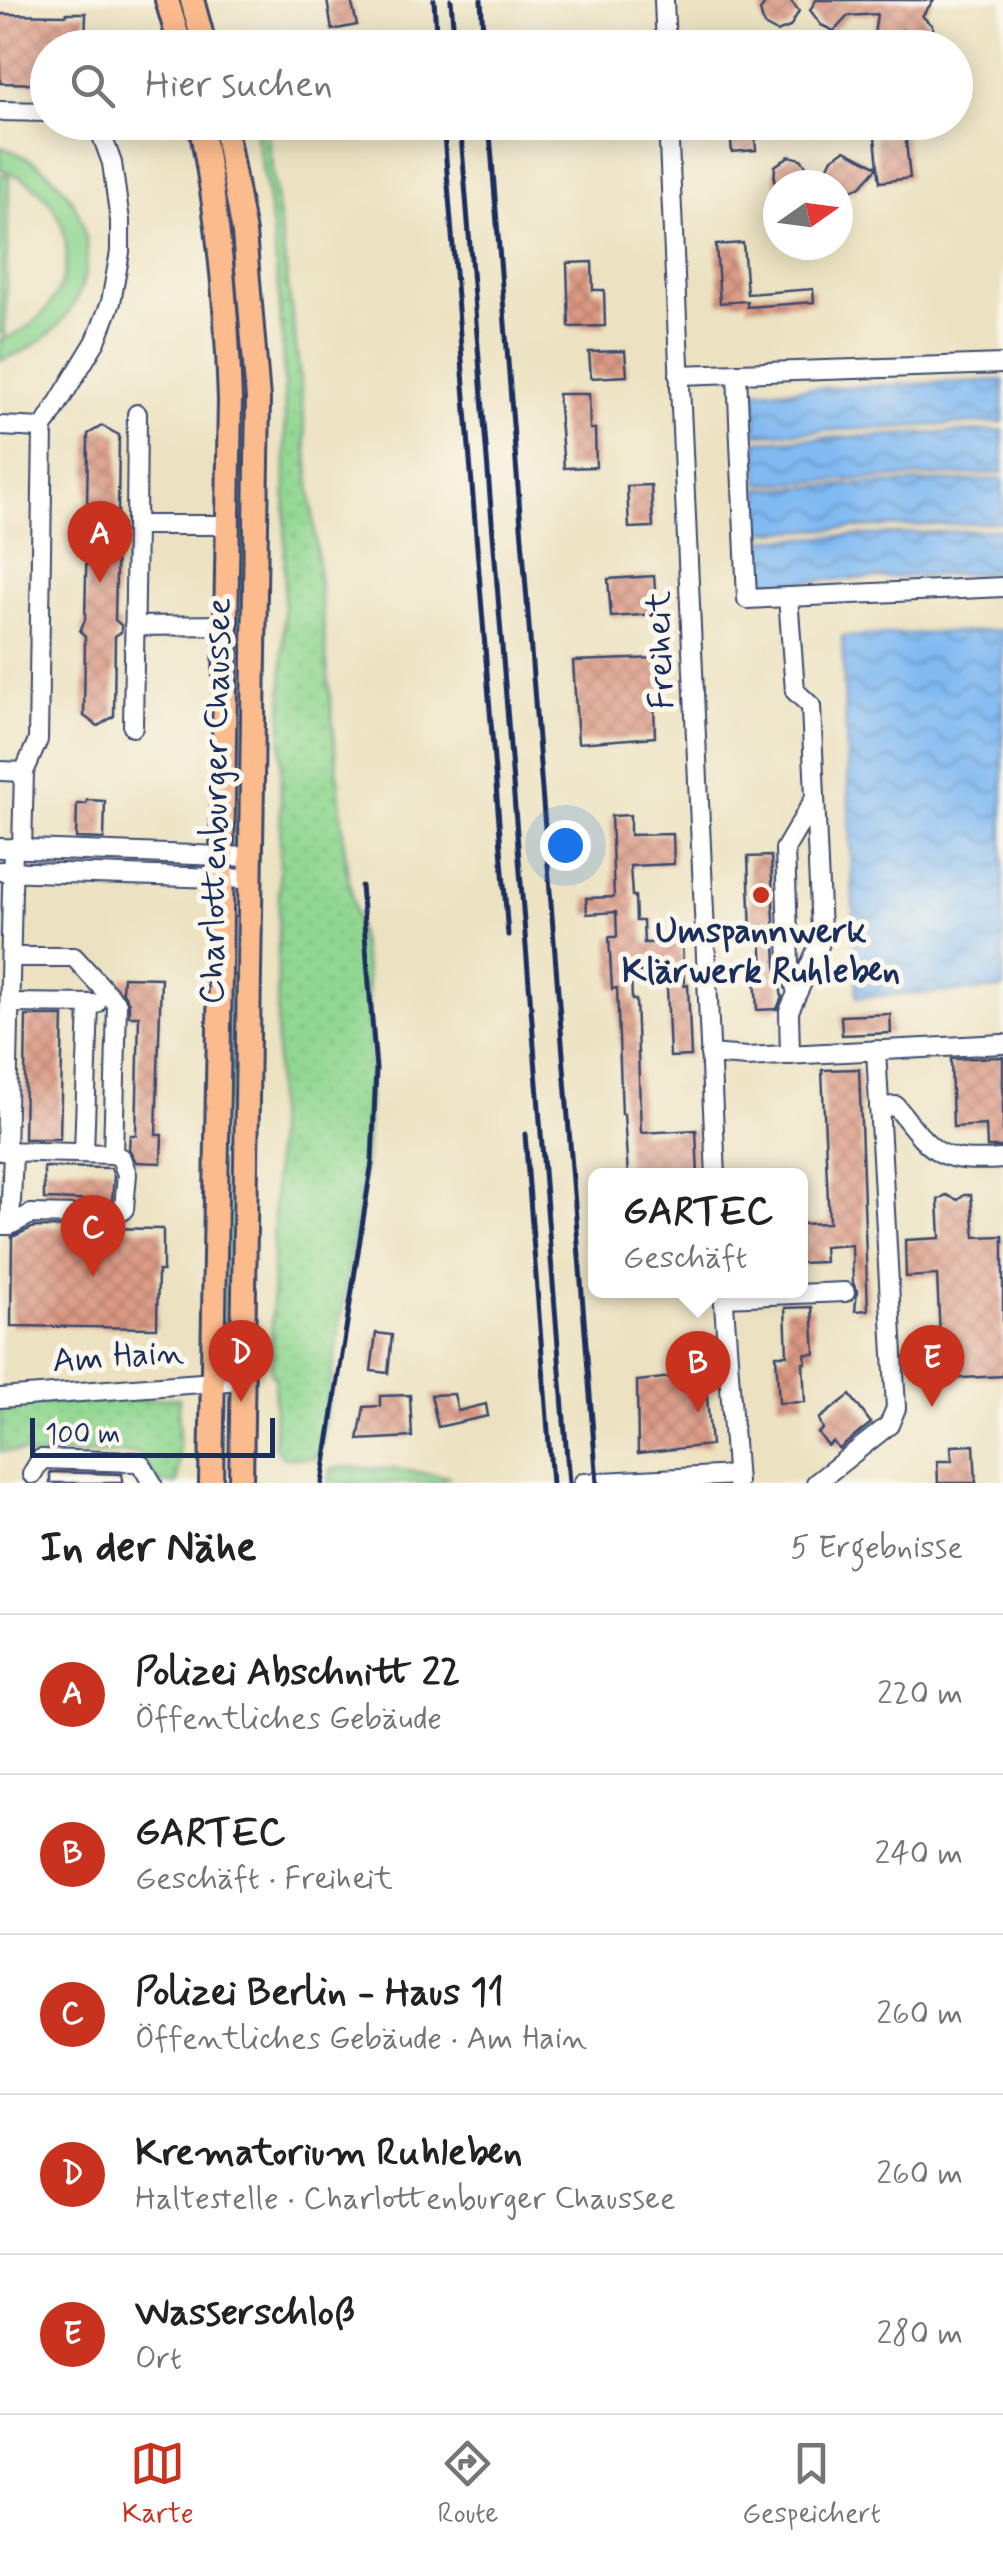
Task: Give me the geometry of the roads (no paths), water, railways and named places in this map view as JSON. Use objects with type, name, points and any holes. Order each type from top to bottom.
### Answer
[{"type":"main road","points":[[167,0],[176,30]]},
{"type":"main road","points":[[192,0],[201,30]]},
{"type":"main road","name":"Charlottenburger Chaussee","points":[[203,140],[218,226],[228,326],[228,524],[210,1483]]},
{"type":"main road","name":"Charlottenburger Chaussee","points":[[227,140],[244,232],[258,399],[241,1483]]},
{"type":"street","points":[[664,0],[665,30]]},
{"type":"street","points":[[0,111],[30,112]]},
{"type":"street","points":[[6,1152],[113,1154],[121,1158],[127,1174],[121,1213],[31,1214],[5,1225],[6,1152],[10,1003],[6,872],[24,772],[38,740],[43,428],[96,341],[116,280],[120,252],[118,208],[105,140]]},
{"type":"street","name":"Freiheit","points":[[669,140],[716,1168]]},
{"type":"street","points":[[679,375],[1003,364]]},
{"type":"street","points":[[737,374],[747,599],[1003,587]]},
{"type":"street","points":[[133,728],[137,414]]},
{"type":"street","points":[[0,426],[43,428]]},
{"type":"street","points":[[136,525],[228,524]]},
{"type":"street","points":[[788,597],[794,691],[811,706],[821,932],[789,1011],[790,1055]]},
{"type":"street","points":[[134,626],[226,625]]},
{"type":"street","points":[[0,772],[24,772]]},
{"type":"street","points":[[796,989],[788,965],[785,848],[815,798]]},
{"type":"street","points":[[12,848],[250,868]]},
{"type":"street","points":[[6,872],[222,867]]},
{"type":"street","points":[[7,949],[74,957],[117,1004],[113,1154]]},
{"type":"street","points":[[10,1003],[117,1004]]},
{"type":"street","points":[[84,1154],[89,1004]]},
{"type":"street","points":[[710,1054],[747,1058],[1003,1044]]},
{"type":"street","points":[[816,1483],[888,1425],[896,1408],[876,1050]]},
{"type":"street","points":[[880,1107],[896,1106],[925,1142],[946,1157],[1003,1158]]},
{"type":"street","points":[[808,1293],[845,1292]]},
{"type":"street","points":[[584,1483],[736,1479],[723,1298]]},
{"type":"street","name":"Am Hain","points":[[0,1398],[241,1380]]},
{"type":"street","points":[[32,1474],[41,1459],[136,1462],[142,1464],[152,1483]]},
{"type":"water","points":[[1003,380],[1003,422],[757,434],[755,391]]},
{"type":"water","points":[[1003,430],[1003,473],[759,484],[757,441]]},
{"type":"water","points":[[1003,479],[1003,522],[761,532],[760,489]]},
{"type":"water","points":[[1003,529],[1003,572],[763,583],[761,540]]},
{"type":"water","points":[[1003,630],[1003,989],[857,997],[842,637]]},
{"type":"railway","points":[[434,0],[436,30]]},
{"type":"railway","points":[[451,0],[454,30]]},
{"type":"railway","points":[[481,0],[483,30]]},
{"type":"railway","points":[[444,140],[508,935]]},
{"type":"railway","points":[[461,140],[569,1483]]},
{"type":"railway","points":[[490,140],[597,1483]]},
{"type":"railway","points":[[322,1483],[372,1162],[376,1069],[361,886]]},
{"type":"railway","points":[[525,1134],[552,1483]]},
{"type":"place","name":"Polizei Abschnitt 22","points":[[100,583]]},
{"type":"place","name":"Umspannwerk Klärwerk Ruhleben","points":[[761,895]]},
{"type":"place","name":"Polizei Berlin - Haus 11","points":[[93,1277]]},
{"type":"place","name":"Krematorium Ruhleben","points":[[241,1402]]},
{"type":"place","name":"Wasserschloß","points":[[932,1407]]},
{"type":"place","name":"GARTEC","points":[[698,1413]]}]
